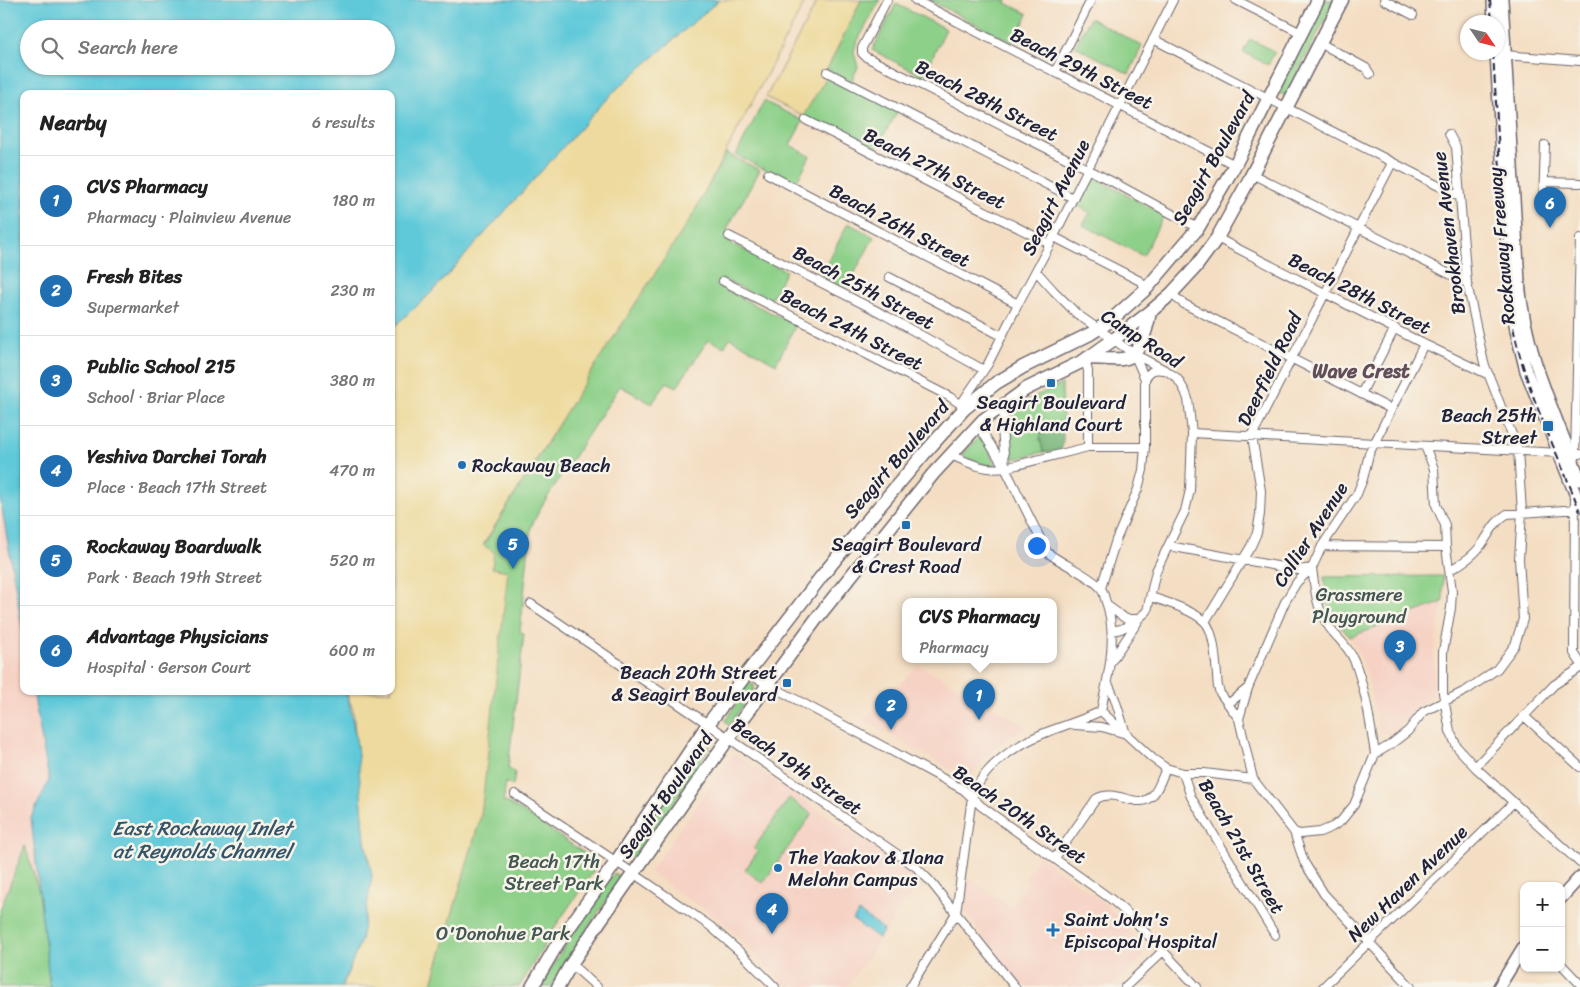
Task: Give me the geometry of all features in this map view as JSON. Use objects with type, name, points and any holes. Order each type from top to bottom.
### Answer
[{"type":"main road","name":"Seagirt Boulevard","points":[[532,987],[558,943],[616,862],[708,724],[861,528],[963,407],[996,383],[1023,367],[1098,330],[1147,288],[1198,228],[1235,165],[1267,98],[1318,0]]},
{"type":"main road","name":"Seagirt Boulevard","points":[[558,987],[571,964],[633,873],[728,738],[817,618],[933,474],[978,425],[1026,389],[1086,359],[1113,340],[1171,294],[1195,268],[1217,238],[1342,0]]},
{"type":"main road","points":[[1086,359],[1123,359],[1134,354],[1145,332],[1150,312]]},
{"type":"street","name":"Beach 28th Street","points":[[887,0],[862,48],[862,53],[866,57],[1088,169],[1198,228]]},
{"type":"street","name":"Beach 29th Street","points":[[915,0],[1235,165]]},
{"type":"street","name":"Seagirt Avenue","points":[[963,407],[1052,240],[1173,0]]},
{"type":"street","points":[[1236,0],[1301,33]]},
{"type":"street","points":[[1384,0],[1413,15]]},
{"type":"street","points":[[1493,0],[1494,15]]},
{"type":"street","name":"Rockaway Freeway","points":[[1501,15],[1502,0]]},
{"type":"street","points":[[1056,72],[1088,1]]},
{"type":"street","points":[[1152,40],[1460,197]]},
{"type":"street","points":[[1320,43],[1366,68],[1370,74]]},
{"type":"street","points":[[1505,54],[1580,61]]},
{"type":"street","name":"Rockaway Freeway","points":[[1500,60],[1509,281],[1513,317],[1526,371],[1571,453],[1580,480]]},
{"type":"street","points":[[827,72],[1073,198]]},
{"type":"street","name":"Beach 27th Street","points":[[806,120],[1140,281],[1147,288]]},
{"type":"street","name":"Brookhaven Avenue","points":[[1375,754],[1408,731],[1423,712],[1467,690],[1497,669],[1512,650],[1518,637],[1522,619],[1519,559],[1522,512],[1518,450],[1484,363],[1467,283],[1456,147],[1449,134]]},
{"type":"street","points":[[1544,203],[1545,145]]},
{"type":"street","name":"Deerfield Road","points":[[1205,622],[1257,533],[1260,514],[1260,491],[1252,436],[1392,163]]},
{"type":"street","name":"Beach 26th Street","points":[[768,174],[1018,304]]},
{"type":"street","points":[[1252,174],[1467,283]]},
{"type":"street","points":[[1544,182],[1580,183]]},
{"type":"street","name":"Beach 25th Street","points":[[729,236],[881,313],[984,370]]},
{"type":"street","name":"Beach 28th Street","points":[[1217,238],[1424,344],[1489,375]]},
{"type":"street","points":[[1192,433],[1571,453],[1580,277],[1580,238]]},
{"type":"street","name":"Camp Road","points":[[1036,271],[1078,314],[1098,330],[1134,354],[1177,378],[1185,391],[1191,418],[1189,499],[1156,571],[1147,611],[1110,663]]},
{"type":"street","points":[[889,278],[1002,336]]},
{"type":"street","name":"Beach 24th Street","points":[[723,281],[887,365],[963,407]]},
{"type":"street","points":[[1171,294],[1184,304],[1391,410]]},
{"type":"street","points":[[1361,394],[1395,328]]},
{"type":"street","name":"Collier Avenue","points":[[1239,719],[1248,688],[1286,602],[1297,582],[1312,568],[1322,546],[1356,494],[1363,479],[1370,454],[1424,344]]},
{"type":"street","points":[[1101,588],[1116,540],[1138,490],[1143,470],[1145,379],[1134,354]]},
{"type":"street","points":[[1086,359],[1088,371],[1088,447]]},
{"type":"street","points":[[1145,379],[1153,370],[1167,371]]},
{"type":"street","points":[[1001,407],[1004,418],[1002,428],[1005,468]]},
{"type":"street","points":[[978,425],[1005,468],[1047,552],[1082,573],[1101,588],[1108,606],[1112,631],[1110,663],[1101,710]]},
{"type":"street","points":[[1425,446],[1434,469],[1436,505],[1445,525],[1452,591],[1443,652],[1442,683],[1450,731],[1457,747],[1475,767],[1580,863]]},
{"type":"street","points":[[951,455],[992,470],[1088,447],[1145,447]]},
{"type":"street","name":"Rockaway Freeway","points":[[1571,453],[1574,493],[1578,508]]},
{"type":"street","points":[[1450,570],[1470,558],[1480,548],[1500,518],[1507,514],[1578,508],[1574,653],[1580,662]]},
{"type":"street","points":[[1169,546],[1298,570],[1312,568],[1318,609],[1329,628],[1345,644],[1353,660],[1367,701],[1375,754],[1354,805],[1341,821],[1320,832],[1300,834],[1294,832]]},
{"type":"street","points":[[1322,546],[1446,547]]},
{"type":"street","points":[[1151,597],[1176,606],[1205,622],[1210,630],[1213,643],[1218,688],[1228,704]]},
{"type":"street","name":"Beach 19th Street","points":[[531,604],[916,867],[930,881],[1015,987]]},
{"type":"street","points":[[1108,606],[1126,619],[1140,619]]},
{"type":"street","points":[[1112,631],[1121,629],[1140,619]]},
{"type":"street","points":[[1475,767],[1558,682],[1580,668]]},
{"type":"street","name":"Beach 20th Street","points":[[747,673],[769,683],[964,790],[981,806],[1122,908],[1197,987]]},
{"type":"street","points":[[1107,681],[1115,699],[1125,733]]},
{"type":"street","name":"Collier Avenue","points":[[1248,688],[1228,704],[1239,719],[1253,780]]},
{"type":"street","points":[[910,987],[956,913],[972,797],[975,788],[987,772],[1025,742],[1047,732],[1071,725],[1101,710]]},
{"type":"street","points":[[1101,710],[1152,758],[1166,768],[1183,773],[1204,773],[1253,780],[1294,832],[1304,862],[1324,894],[1411,987]]},
{"type":"street","points":[[1524,716],[1580,767]]},
{"type":"street","points":[[1071,725],[1102,727],[1125,733]]},
{"type":"street","points":[[1055,858],[1096,799],[1112,794],[1139,802],[1146,800],[1156,791],[1166,768]]},
{"type":"street","name":"Beach 21st Street","points":[[1183,773],[1191,797],[1275,935]]},
{"type":"street","points":[[515,794],[710,926],[741,953],[775,987]]},
{"type":"street","name":"New Haven Avenue","points":[[1323,987],[1514,802]]},
{"type":"street","points":[[1565,894],[1580,877]]},
{"type":"street","points":[[1124,987],[1163,951]]},
{"type":"street","points":[[1499,987],[1520,953]]},
{"type":"street","points":[[571,964],[597,987]]},
{"type":"street","points":[[1565,968],[1580,984]]},
{"type":"shaded area","points":[[0,491],[20,608],[20,695],[35,695],[49,780],[31,818],[50,987],[0,987]]},
{"type":"shaded area","points":[[1443,602],[1434,652],[1434,695],[1417,708],[1393,734],[1390,736],[1379,732],[1367,674],[1350,637]]},
{"type":"shaded area","points":[[919,665],[1028,727],[1007,738],[984,758],[968,779],[863,720]]},
{"type":"shaded area","name":"The Yaakov & Ilana Melohn Campus","points":[[734,753],[916,876],[920,881],[847,987],[787,987],[722,922],[649,872]]},
{"type":"shaded area","name":"Saint John's Episcopal Hospital","points":[[1039,855],[1108,906],[1144,948],[1141,952],[1145,956],[1111,987],[1021,987],[965,912],[968,878],[1012,907],[1028,882],[1024,879]]},
{"type":"green space","points":[[861,0],[880,0],[856,44],[854,52],[858,67],[851,82],[827,69]]},
{"type":"green space","points":[[929,0],[1007,0],[1006,3],[1028,14],[1013,43]]},
{"type":"green space","points":[[1325,0],[1335,0],[1286,96],[1277,92]]},
{"type":"green space","points":[[896,4],[946,29],[923,76],[872,50]]},
{"type":"green space","points":[[1090,18],[1142,46],[1129,74],[1075,46]]},
{"type":"green space","points":[[1250,39],[1275,52],[1268,65],[1243,52]]},
{"type":"green space","points":[[826,73],[898,111],[876,149],[803,116],[826,78]]},
{"type":"green space","points":[[764,101],[803,121],[790,145],[810,156],[795,185],[736,155]]},
{"type":"green space","points":[[726,153],[760,170],[727,229],[729,236],[726,241],[786,271],[770,301],[721,279],[717,286],[796,325],[776,364],[730,338],[724,347],[708,340],[677,387],[667,382],[652,404],[620,386],[541,507],[531,527],[520,632],[524,634],[508,768],[515,773],[513,786],[506,782],[503,803],[506,802],[528,815],[599,863],[557,924],[519,987],[431,987],[481,815],[507,571],[491,568],[483,546],[584,383],[692,216]]},
{"type":"green space","points":[[1090,179],[1097,179],[1164,215],[1143,256],[1083,225],[1090,213],[1077,205]]},
{"type":"green space","points":[[848,223],[874,237],[846,289],[821,276]]},
{"type":"green space","points":[[1062,384],[1063,429],[1059,423],[1048,423],[1040,439],[1043,452],[1014,459],[1010,431],[1010,422],[1013,414],[1028,400]]},
{"type":"green space","points":[[1048,423],[1059,423],[1062,425],[1063,443],[1059,451],[1043,452],[1040,439],[1042,426]]},
{"type":"green space","points":[[979,437],[982,437],[986,443],[996,469],[964,457],[963,454]]},
{"type":"green space","name":"Grassmere Playground","points":[[1443,576],[1443,602],[1350,637],[1332,616],[1327,604],[1324,577]]},
{"type":"green space","points":[[750,683],[754,685],[754,690],[729,725],[725,721],[737,703],[742,690]]},
{"type":"green space","points":[[710,736],[714,739],[694,774],[634,860],[627,855]]},
{"type":"green space","points":[[789,798],[812,814],[763,883],[745,870],[758,851],[754,848]]},
{"type":"green space","points":[[25,846],[39,892],[50,987],[0,987],[0,910]]},
{"type":"green space","points":[[614,873],[622,878],[584,933],[551,987],[540,987],[564,947]]},
{"type":"sand","name":"Rockaway Beach","points":[[719,0],[806,0],[692,216],[584,383],[483,545],[494,552],[492,568],[508,571],[481,815],[431,987],[342,987],[361,940],[372,876],[365,841],[353,710],[347,695],[395,695],[395,325],[430,294],[612,93]]},
{"type":"sand","points":[[818,0],[861,0],[827,69],[826,78],[803,116],[766,97]]},
{"type":"water","points":[[0,0],[719,0],[612,93],[430,294],[395,325],[395,90],[20,90],[20,614],[0,497]]},
{"type":"water","name":"East Rockaway Inlet at Reynolds Channel","points":[[34,695],[346,695],[357,745],[365,841],[372,876],[361,940],[342,987],[50,987],[31,818],[49,780]]},
{"type":"water","points":[[859,912],[884,930],[878,938],[853,920]]},
{"type":"railway","points":[[1490,0],[1491,15]]},
{"type":"railway","points":[[1493,60],[1507,287],[1513,327],[1529,385],[1580,512]]},
{"type":"place","name":"Advantage Physicians","points":[[1550,228]]},
{"type":"place","name":"Seagirt Boulevard & Highland Court","points":[[1051,383]]},
{"type":"place","name":"Beach 25th Street","points":[[1548,426]]},
{"type":"place","name":"Rockaway Beach","points":[[462,465]]},
{"type":"place","name":"Seagirt Boulevard & Crest Road","points":[[906,525]]},
{"type":"place","name":"Rockaway Boardwalk","points":[[513,569]]},
{"type":"place","name":"Public School 215","points":[[1400,671]]},
{"type":"place","name":"Beach 20th Street & Seagirt Boulevard","points":[[787,683]]},
{"type":"place","name":"CVS Pharmacy","points":[[979,720]]},
{"type":"place","name":"Fresh Bites","points":[[891,730]]},
{"type":"place","name":"The Yaakov & Ilana Melohn Campus","points":[[778,868]]},
{"type":"place","name":"Saint John's Episcopal Hospital","points":[[1053,930]]},
{"type":"place","name":"Yeshiva Darchei Torah","points":[[772,934]]},
{"type":"district","name":"Wave Crest","points":[[1361,371]]},
{"type":"park label","name":"Beach 17th Street Park","points":[[554,872]]},
{"type":"park label","name":"O'Donohue Park","points":[[503,933]]}]
